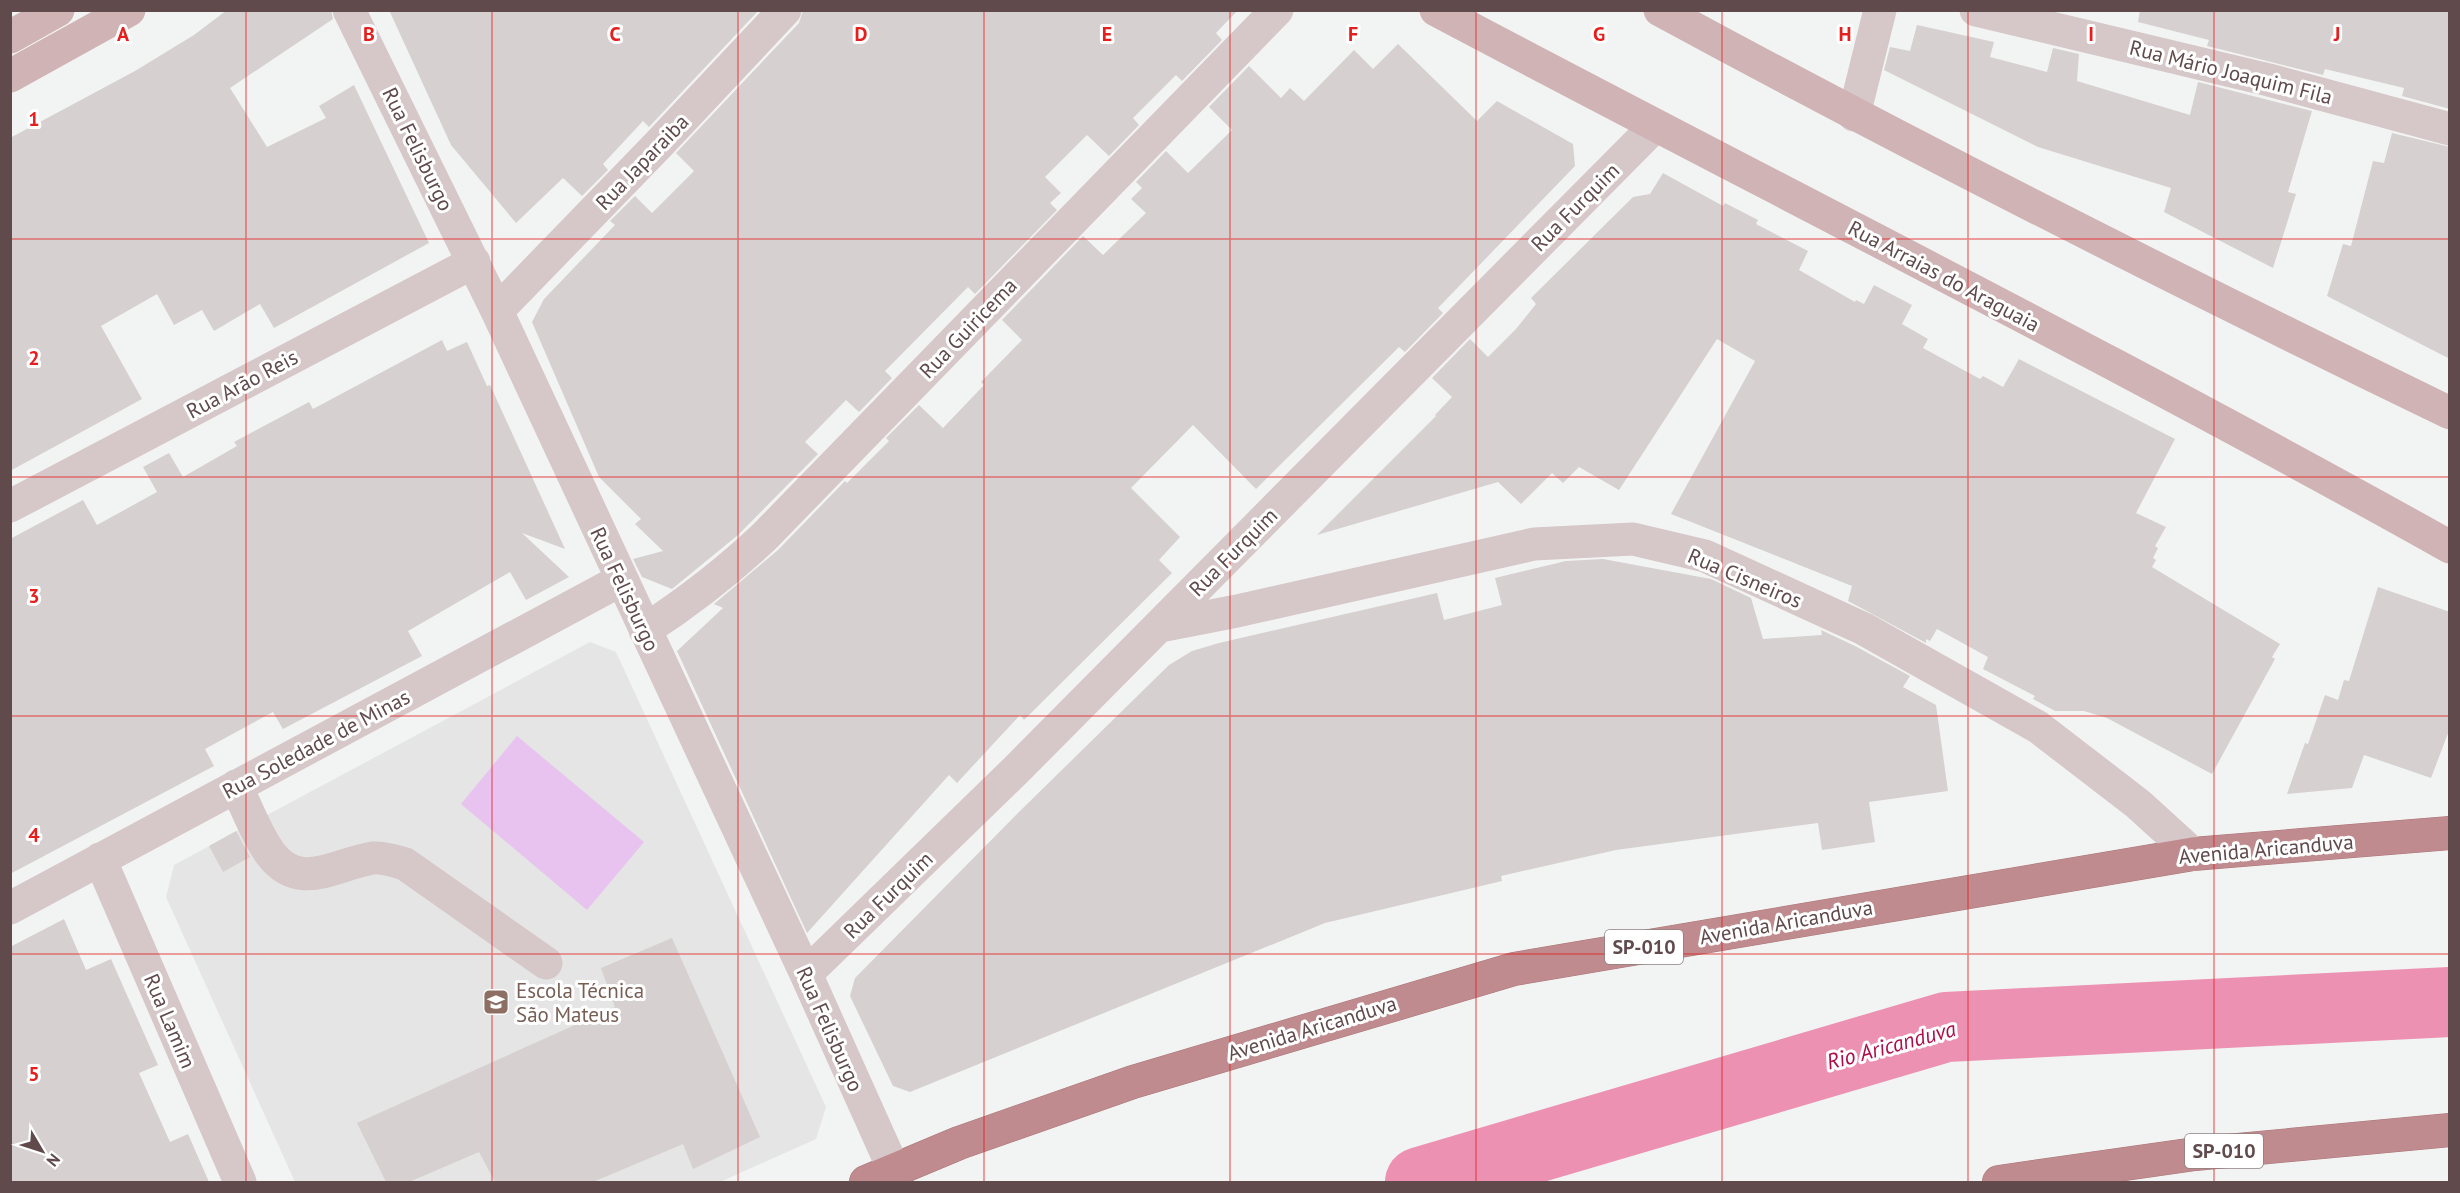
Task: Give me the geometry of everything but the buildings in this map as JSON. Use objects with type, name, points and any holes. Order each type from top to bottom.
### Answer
[{"type":"highway","name":"Avenida Aricanduva","points":[[880,1176],[958,1143],[1133,1082],[1514,969],[2193,854],[2450,834]]},
{"type":"highway","name":"SP-010","points":[[1999,1182],[2195,1154],[2450,1130]]},
{"type":"main road","points":[[10,37],[58,10]]},
{"type":"main road","points":[[10,76],[129,10]]},
{"type":"main road","name":"Rua Arraias do Araguaia","points":[[1436,10],[2346,489],[2450,547]]},
{"type":"main road","points":[[1660,10],[1854,115],[2245,314],[2450,414]]},
{"type":"street","name":"Rua Felisburgo","points":[[349,10],[474,262],[806,974],[880,1176]]},
{"type":"street","name":"Rua Japaraiba","points":[[497,311],[785,10]]},
{"type":"street","name":"Rua Guiricema","points":[[645,630],[678,609],[737,562],[765,536],[1276,10]]},
{"type":"street","points":[[1854,115],[1880,10]]},
{"type":"street","name":"Rua Mário Joaquim Fila","points":[[1976,10],[2269,80],[2450,129]]},
{"type":"street","name":"Rua Furquim","points":[[806,974],[1016,770],[1655,126]]},
{"type":"street","name":"Rua Arão Reis","points":[[10,506],[474,262]]},
{"type":"street","name":"Rua Cisneiros","points":[[1160,626],[1237,611],[1534,544],[1633,539],[1705,556],[1864,629],[2028,722],[2079,757],[2138,804],[2193,854]]},
{"type":"street","name":"Rua Soledade de Minas","points":[[10,908],[621,580]]},
{"type":"street","points":[[236,786],[270,854],[290,871],[307,876],[373,858],[385,858],[405,864],[546,963]]},
{"type":"street","name":"Rua Lamim","points":[[100,859],[240,1182]]},
{"type":"shaded area","name":"Escola Técnica São Mateus","points":[[590,642],[616,652],[826,1107],[816,1139],[720,1182],[295,1182],[166,897],[174,865]]},
{"type":"shaded area","points":[[517,736],[644,842],[587,910],[461,804]]},
{"type":"waterway","name":"Rio Aricanduva","points":[[1420,1182],[1946,1027],[2450,1002]]},
{"type":"place","name":"Escola Técnica São Mateus","points":[[496,1002]]}]
